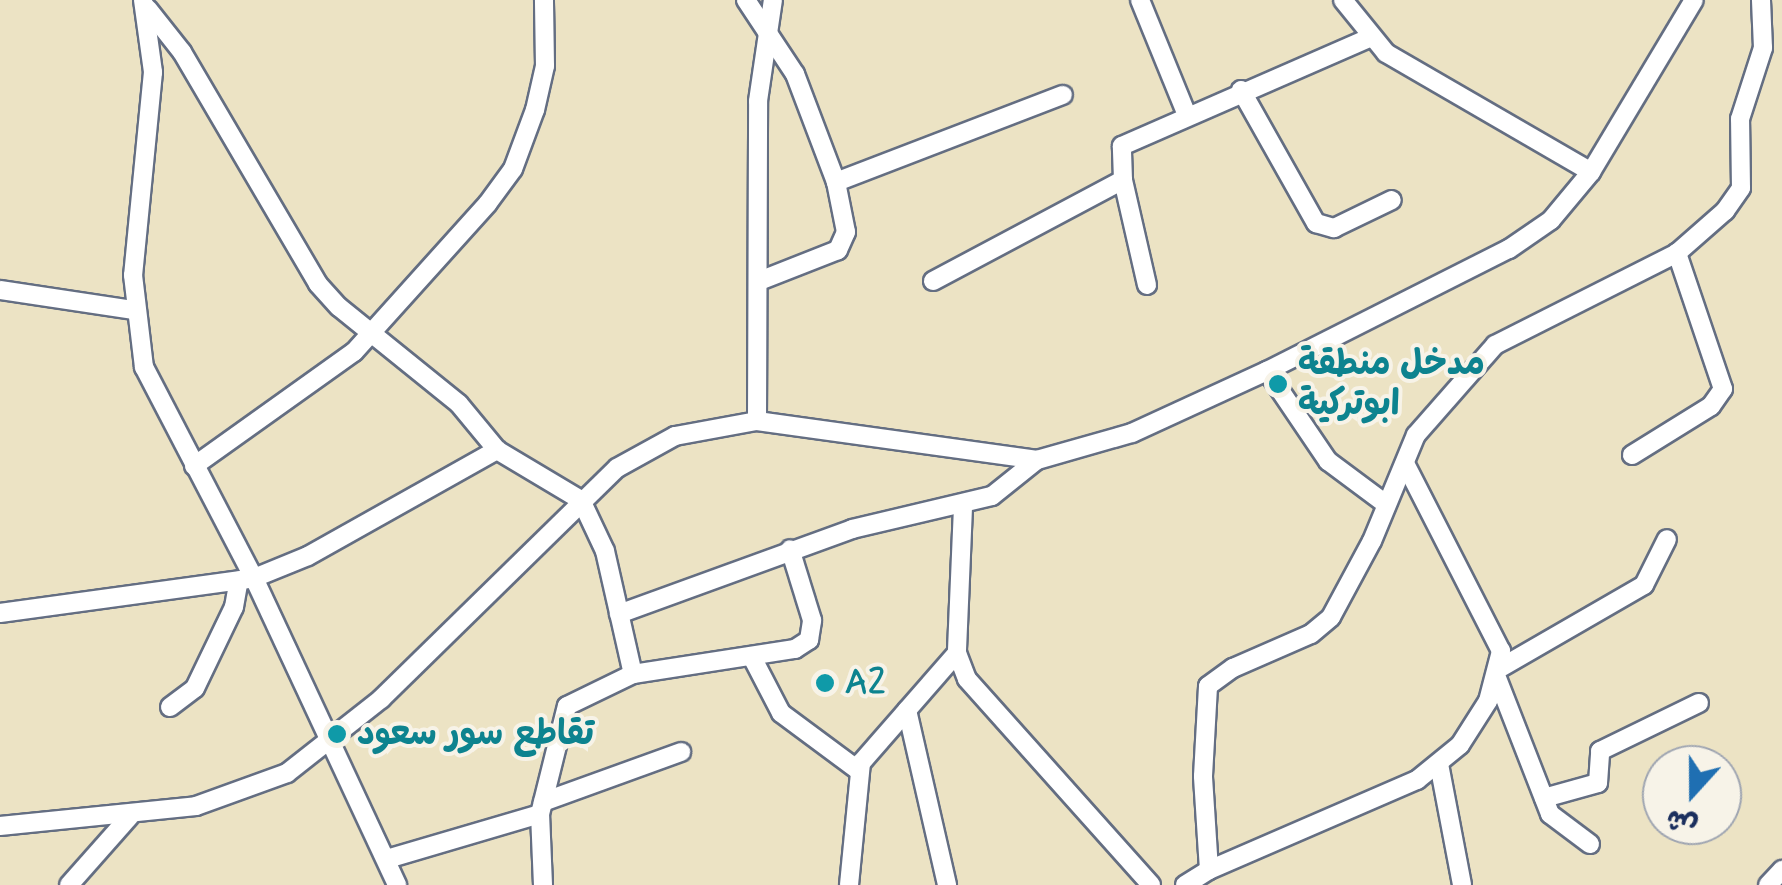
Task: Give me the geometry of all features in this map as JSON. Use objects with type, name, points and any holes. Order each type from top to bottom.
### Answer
[{"type":"street","points":[[194,466],[342,361],[513,168],[541,88],[544,0]]},
{"type":"street","points":[[746,0],[795,74],[836,182],[846,232],[838,250],[759,282]]},
{"type":"street","points":[[757,421],[752,352],[759,282],[758,101],[773,0]]},
{"type":"street","points":[[1140,0],[1187,115]]},
{"type":"street","points":[[1343,0],[1369,38],[1420,75],[1591,172]]},
{"type":"street","points":[[619,614],[790,549],[992,496],[1037,460],[1132,433],[1268,371],[1535,233],[1591,172],[1694,0]]},
{"type":"street","points":[[1209,870],[1203,776],[1208,686],[1233,668],[1311,634],[1331,617],[1430,416],[1495,344],[1678,253],[1710,228],[1741,188],[1740,119],[1762,48],[1761,0]]},
{"type":"street","points":[[144,2],[196,74],[318,284],[368,336],[459,404],[497,450],[581,500],[605,551],[633,674]]},
{"type":"street","points":[[144,2],[153,72],[134,310],[144,367],[246,579],[332,743],[397,885]]},
{"type":"street","points":[[1148,285],[1123,180],[1122,146],[1241,90],[1369,38]]},
{"type":"street","points":[[1241,90],[1316,223],[1334,228],[1392,200]]},
{"type":"street","points":[[836,182],[1062,95]]},
{"type":"street","points":[[933,281],[1123,180]]},
{"type":"street","points":[[1632,455],[1711,406],[1723,389],[1678,253]]},
{"type":"street","points":[[0,290],[134,310]]},
{"type":"street","points":[[1268,371],[1328,461],[1386,504]]},
{"type":"street","points":[[0,826],[130,816],[243,793],[332,743],[581,500],[644,450],[712,426],[757,421],[1037,460]]},
{"type":"street","points":[[0,613],[246,579],[323,548],[497,450]]},
{"type":"street","points":[[1404,463],[1496,641],[1500,673],[1544,798],[1563,828],[1590,844]]},
{"type":"street","points":[[963,506],[957,653],[967,679],[1151,885]]},
{"type":"street","points":[[1185,885],[1209,870],[1384,796],[1439,764],[1460,746],[1500,673],[1644,585],[1667,538]]},
{"type":"street","points":[[543,885],[542,808],[568,706],[633,674],[794,648],[814,630],[790,549]]},
{"type":"street","points":[[170,707],[195,688],[246,579]]},
{"type":"street","points":[[849,885],[859,771],[872,744],[957,653]]},
{"type":"street","points":[[752,657],[780,714],[859,771]]},
{"type":"street","points":[[1544,798],[1598,783],[1600,751],[1699,703]]},
{"type":"street","points":[[907,710],[947,885]]},
{"type":"street","points":[[386,859],[542,808],[682,752]]},
{"type":"street","points":[[1439,764],[1462,885]]},
{"type":"street","points":[[69,885],[130,816]]},
{"type":"street","points":[[1768,885],[1782,870]]},
{"type":"place","name":"مدخل منطقة ابوتركية","points":[[1278,384]]},
{"type":"place","name":"A2","points":[[825,683]]},
{"type":"place","name":"تقاطع سور سعود","points":[[337,734]]}]
